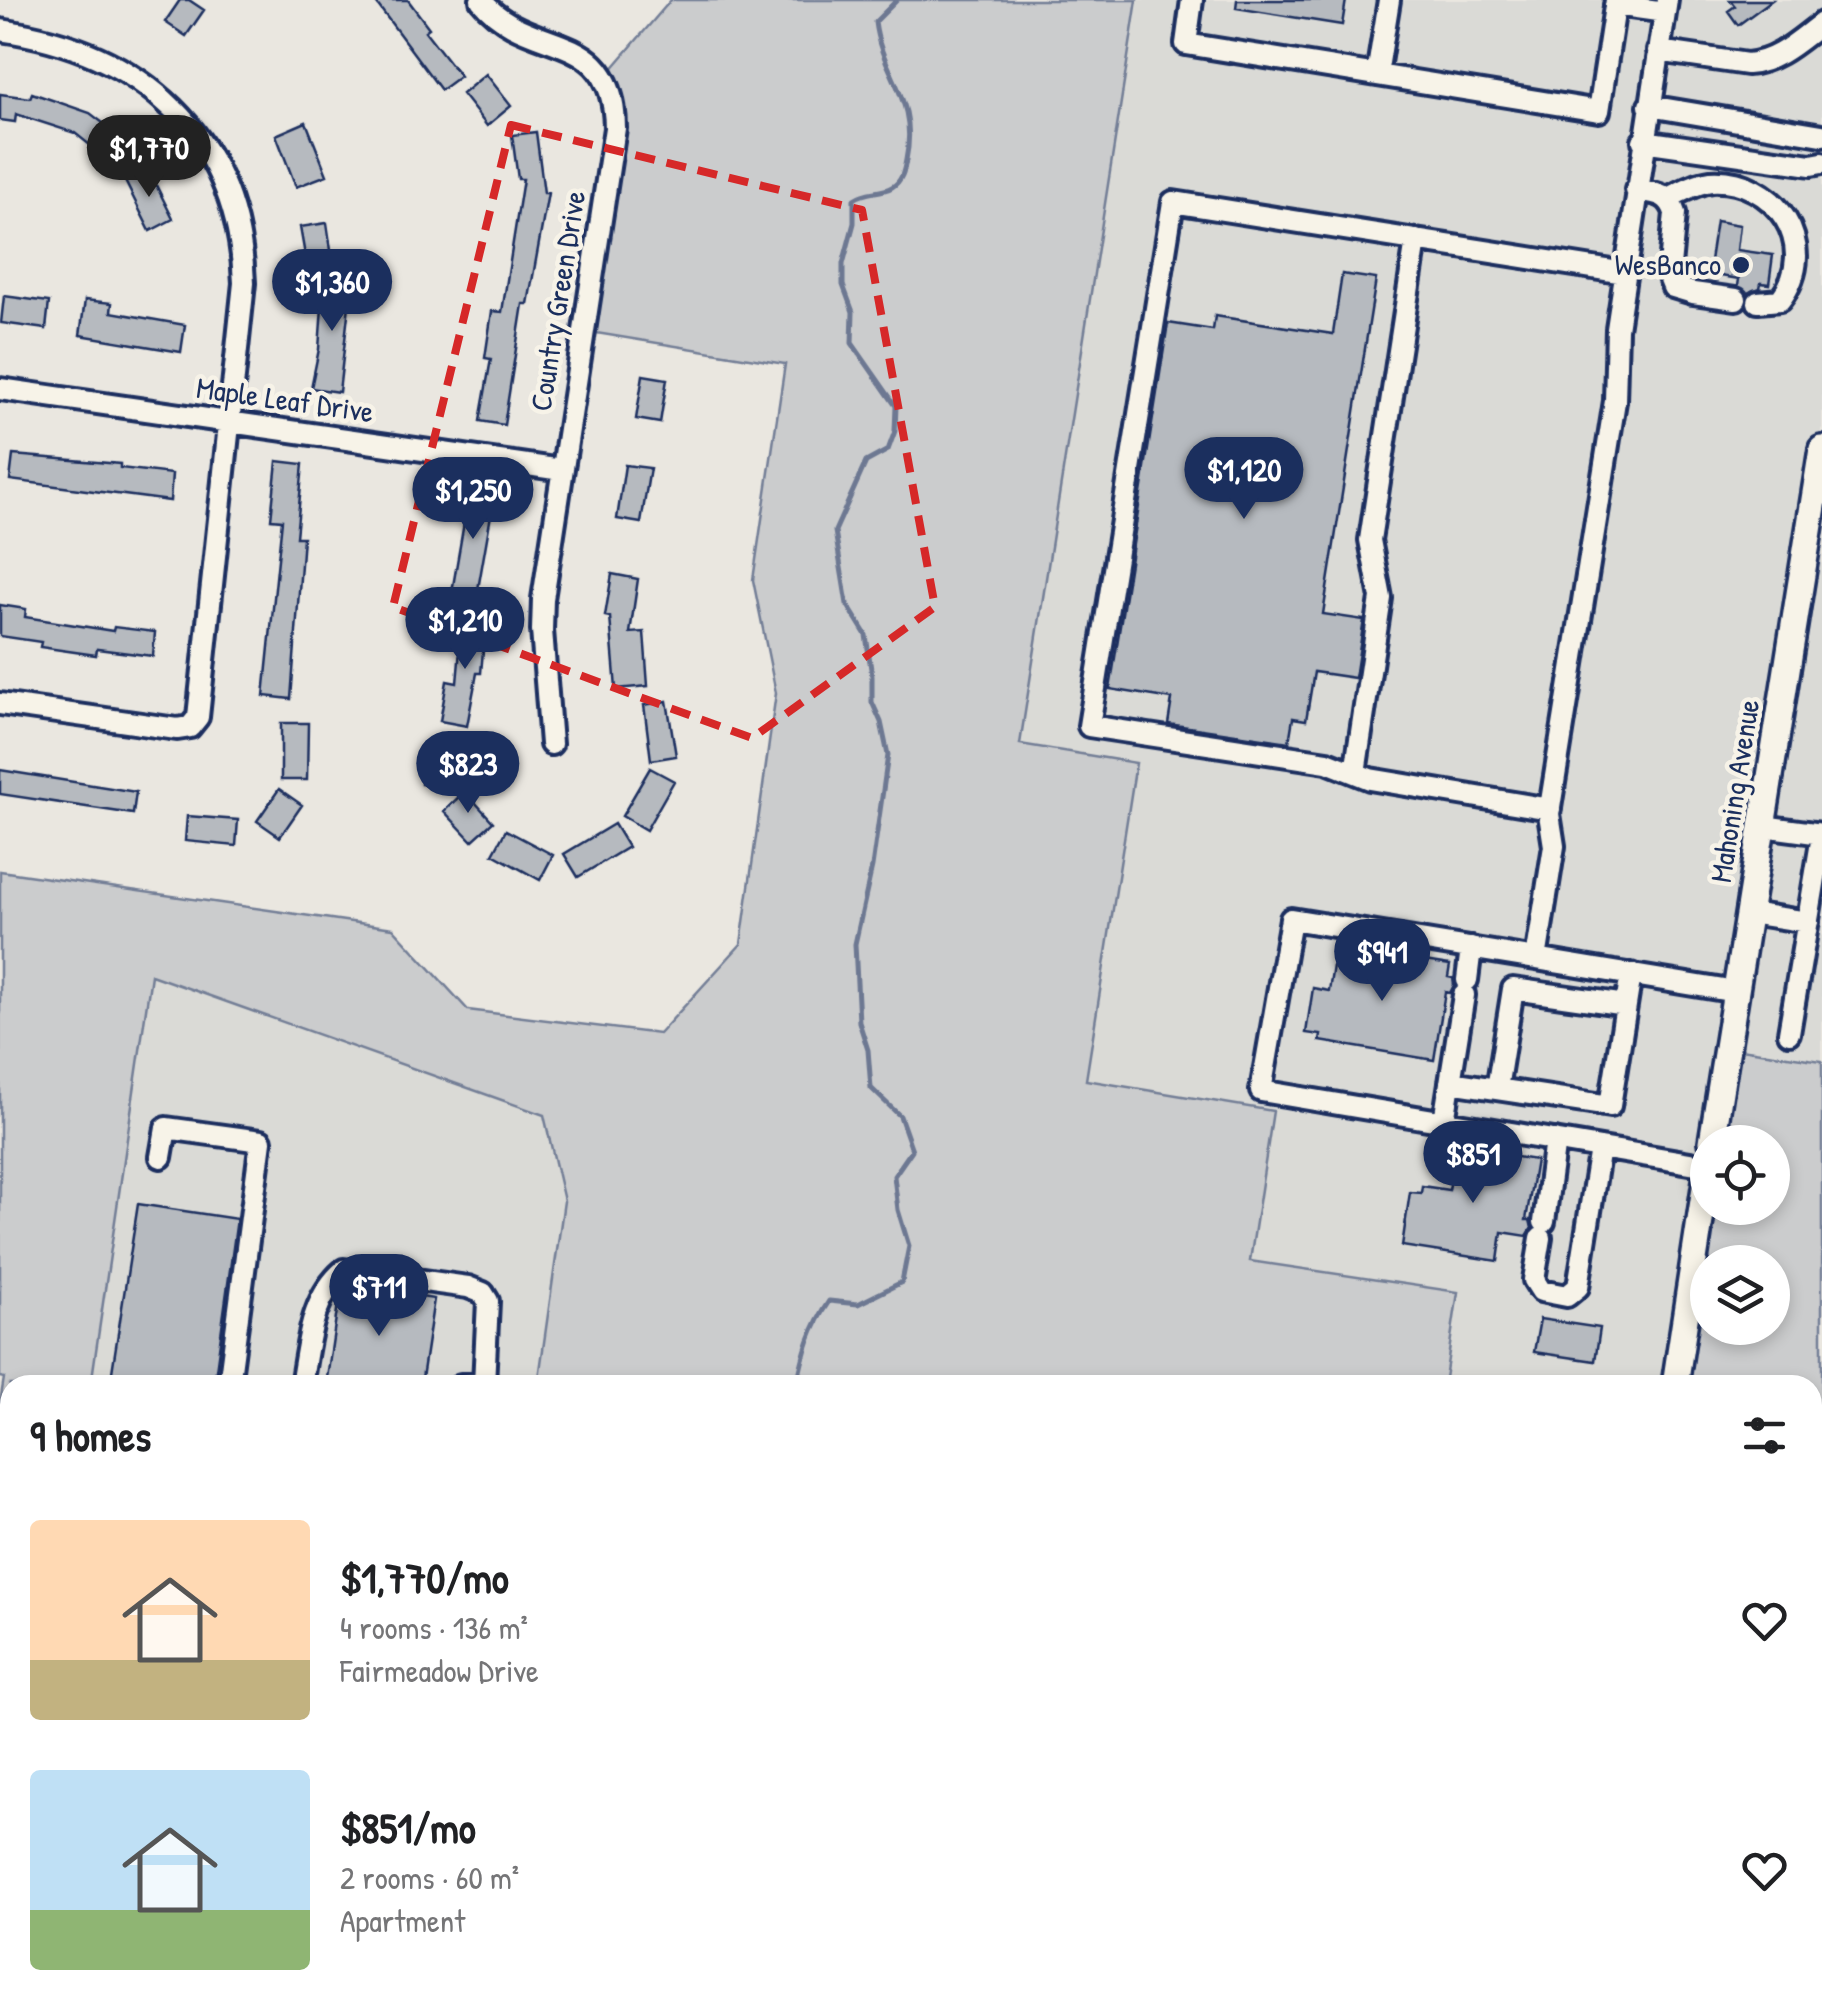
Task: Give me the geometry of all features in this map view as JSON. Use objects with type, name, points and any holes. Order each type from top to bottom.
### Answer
[{"type":"main road","name":"Mahoning Avenue","points":[[1715,1125],[1822,449]]},
{"type":"main road","points":[[1677,1375],[1699,1225]]},
{"type":"street","name":"Country Green Drive","points":[[481,0],[515,29],[579,52],[604,78],[615,112],[542,630],[551,744]]},
{"type":"street","points":[[1192,0],[1186,44],[1599,111],[1616,2],[1666,6],[1617,334],[1615,401],[1550,809],[1554,846],[1536,959]]},
{"type":"street","points":[[1377,75],[1388,0]]},
{"type":"street","points":[[1658,51],[1760,63],[1775,57],[1822,23]]},
{"type":"street","points":[[0,30],[76,46],[129,73],[156,92],[188,126],[214,166],[232,208],[243,263],[242,309],[198,717],[190,726],[177,729],[0,704]]},
{"type":"street","points":[[1649,106],[1822,134]]},
{"type":"street","points":[[1643,140],[1822,163]]},
{"type":"street","points":[[1636,190],[1668,198],[1715,181],[1757,190],[1782,206],[1798,234],[1798,262],[1788,292],[1780,300],[1758,302]]},
{"type":"street","points":[[1668,198],[1675,214],[1669,277],[1677,289],[1736,299]]},
{"type":"street","points":[[1550,809],[1370,778],[1326,762],[1089,726],[1173,202],[1625,273]]},
{"type":"street","points":[[1355,773],[1381,598],[1370,540],[1416,240]]},
{"type":"street","name":"Maple Leaf Drive","points":[[0,389],[562,470]]},
{"type":"street","points":[[1762,826],[1822,835],[1789,1033]]},
{"type":"street","points":[[1749,912],[1808,922]]},
{"type":"street","points":[[1690,1164],[1261,1090],[1291,919],[1736,992]]},
{"type":"street","points":[[1444,1122],[1471,948]]},
{"type":"street","points":[[1450,1082],[1610,1106],[1632,974]]},
{"type":"street","points":[[1497,1089],[1513,989],[1626,1004]]},
{"type":"street","points":[[160,1157],[166,1128],[261,1140],[229,1375]]},
{"type":"street","points":[[1555,1140],[1534,1280],[1541,1292],[1568,1296],[1578,1287],[1600,1148]]},
{"type":"street","points":[[304,1375],[317,1303],[330,1282],[344,1270],[468,1287],[483,1293],[488,1301],[485,1375]]},
{"type":"highlighted area","points":[[511,125],[862,210],[935,607],[752,738],[393,607]]},
{"type":"shaded area","points":[[671,0],[1137,0],[1020,744],[1136,763],[1086,1080],[1273,1111],[1250,1261],[1458,1292],[1446,1375],[539,1375],[564,1201],[544,1115],[151,975],[92,1375],[0,1375],[0,871],[393,928],[468,1010],[659,1034],[741,944],[776,693],[753,580],[785,364],[584,331],[615,128],[604,78]]},
{"type":"shaded area","points":[[1137,0],[1822,0],[1822,1061],[1728,1047],[1712,1125],[1690,1125],[1690,1225],[1699,1225],[1696,1245],[1690,1245],[1690,1283],[1676,1375],[1446,1375],[1458,1292],[1250,1262],[1273,1111],[1086,1080],[1136,764],[1020,744]]},
{"type":"shaded area","points":[[151,975],[544,1115],[563,1203],[539,1375],[92,1375]]},
{"type":"shaded area","points":[[1727,1047],[1822,1061],[1822,1375],[1677,1375],[1690,1305],[1690,1345],[1790,1345],[1790,1245],[1701,1245],[1705,1225],[1790,1225],[1790,1125],[1715,1125]]},
{"type":"building","points":[[180,0],[189,0],[204,10],[186,36],[165,22]]},
{"type":"building","points":[[374,0],[408,0],[429,28],[425,31],[460,76],[441,90]]},
{"type":"building","points":[[1237,0],[1346,0],[1342,25],[1236,8]]},
{"type":"building","points":[[1730,0],[1772,0],[1738,25],[1728,11],[1735,6]]},
{"type":"building","points":[[486,74],[511,106],[487,126],[462,94]]},
{"type":"building","points":[[32,93],[90,113],[132,145],[116,166],[75,133],[16,114],[15,122],[0,120],[0,94],[30,98]]},
{"type":"building","points":[[306,122],[327,175],[296,187],[276,135]]},
{"type":"building","points":[[536,132],[544,193],[548,193],[528,304],[523,304],[504,425],[480,421],[491,359],[485,358],[492,311],[502,312],[523,179],[518,179],[512,135]]},
{"type":"building","points":[[148,169],[173,219],[150,231],[125,181]]},
{"type":"building","name":"WesBanco","points":[[1716,221],[1740,225],[1737,250],[1773,255],[1769,284],[1761,283],[1760,288],[1748,293],[1738,286],[1739,279],[1708,274]]},
{"type":"building","points":[[327,223],[332,257],[306,261],[300,227]]},
{"type":"building","points":[[1342,274],[1376,279],[1323,614],[1364,620],[1355,678],[1314,672],[1306,720],[1293,718],[1289,742],[1168,724],[1172,699],[1110,689],[1168,323],[1213,330],[1215,316],[1333,334]]},
{"type":"building","points":[[324,278],[352,280],[339,392],[311,388],[319,349]]},
{"type":"building","points":[[4,296],[49,302],[46,329],[1,323]]},
{"type":"building","points":[[85,300],[112,303],[111,312],[185,325],[181,352],[80,335]]},
{"type":"building","points":[[643,375],[667,379],[660,423],[636,419]]},
{"type":"building","points":[[13,455],[120,464],[120,468],[172,474],[170,501],[10,480]]},
{"type":"building","points":[[277,461],[303,464],[296,537],[303,537],[291,699],[264,696],[282,520],[271,519]]},
{"type":"building","points":[[625,465],[650,468],[641,523],[617,519]]},
{"type":"building","points":[[470,488],[495,492],[477,595],[452,592]]},
{"type":"building","points":[[612,574],[638,579],[630,633],[644,632],[648,686],[616,689],[610,617],[605,616]]},
{"type":"building","points":[[0,605],[26,609],[25,617],[113,631],[114,627],[155,632],[153,656],[97,649],[96,655],[40,647],[41,642],[0,636]]},
{"type":"building","points":[[463,616],[486,617],[481,673],[477,673],[467,726],[440,721],[447,681],[457,683]]},
{"type":"building","points":[[667,701],[676,756],[651,760],[644,705]]},
{"type":"building","points":[[281,723],[308,723],[307,780],[281,780]]},
{"type":"building","points":[[421,759],[458,760],[458,785],[421,784]]},
{"type":"building","points":[[650,768],[674,781],[646,830],[622,816]]},
{"type":"building","points":[[0,770],[136,792],[133,814],[0,794]]},
{"type":"building","points":[[279,789],[302,805],[280,837],[257,821]]},
{"type":"building","points":[[465,791],[493,822],[472,841],[444,811]]},
{"type":"building","points":[[187,816],[238,820],[236,846],[185,841]]},
{"type":"building","points":[[614,824],[628,847],[578,877],[564,854]]},
{"type":"building","points":[[506,830],[553,855],[540,880],[493,854]]},
{"type":"building","points":[[1336,947],[1450,965],[1448,977],[1453,978],[1454,985],[1450,993],[1445,992],[1434,1060],[1320,1041],[1321,1035],[1306,1033],[1313,988],[1329,991]]},
{"type":"building","points":[[1456,1148],[1536,1160],[1526,1220],[1530,1220],[1532,1228],[1527,1236],[1502,1232],[1498,1261],[1402,1246],[1410,1192],[1421,1193],[1422,1186],[1449,1190]]},
{"type":"building","points":[[138,1204],[237,1219],[215,1375],[112,1375]]},
{"type":"building","points":[[348,1286],[434,1299],[423,1375],[327,1375],[339,1297]]},
{"type":"building","points":[[1540,1319],[1600,1328],[1595,1361],[1534,1352]]},
{"type":"waterway","points":[[799,1375],[808,1341],[829,1301],[858,1304],[902,1282],[909,1246],[898,1210],[894,1176],[912,1150],[900,1116],[871,1088],[868,1050],[859,1022],[855,944],[872,867],[888,755],[872,702],[866,635],[847,604],[835,531],[866,462],[888,450],[895,431],[896,406],[852,343],[853,312],[843,285],[843,264],[854,223],[854,199],[892,187],[900,179],[905,164],[907,120],[875,22],[897,0]]},
{"type":"place","name":"WesBanco","points":[[1741,265]]}]
